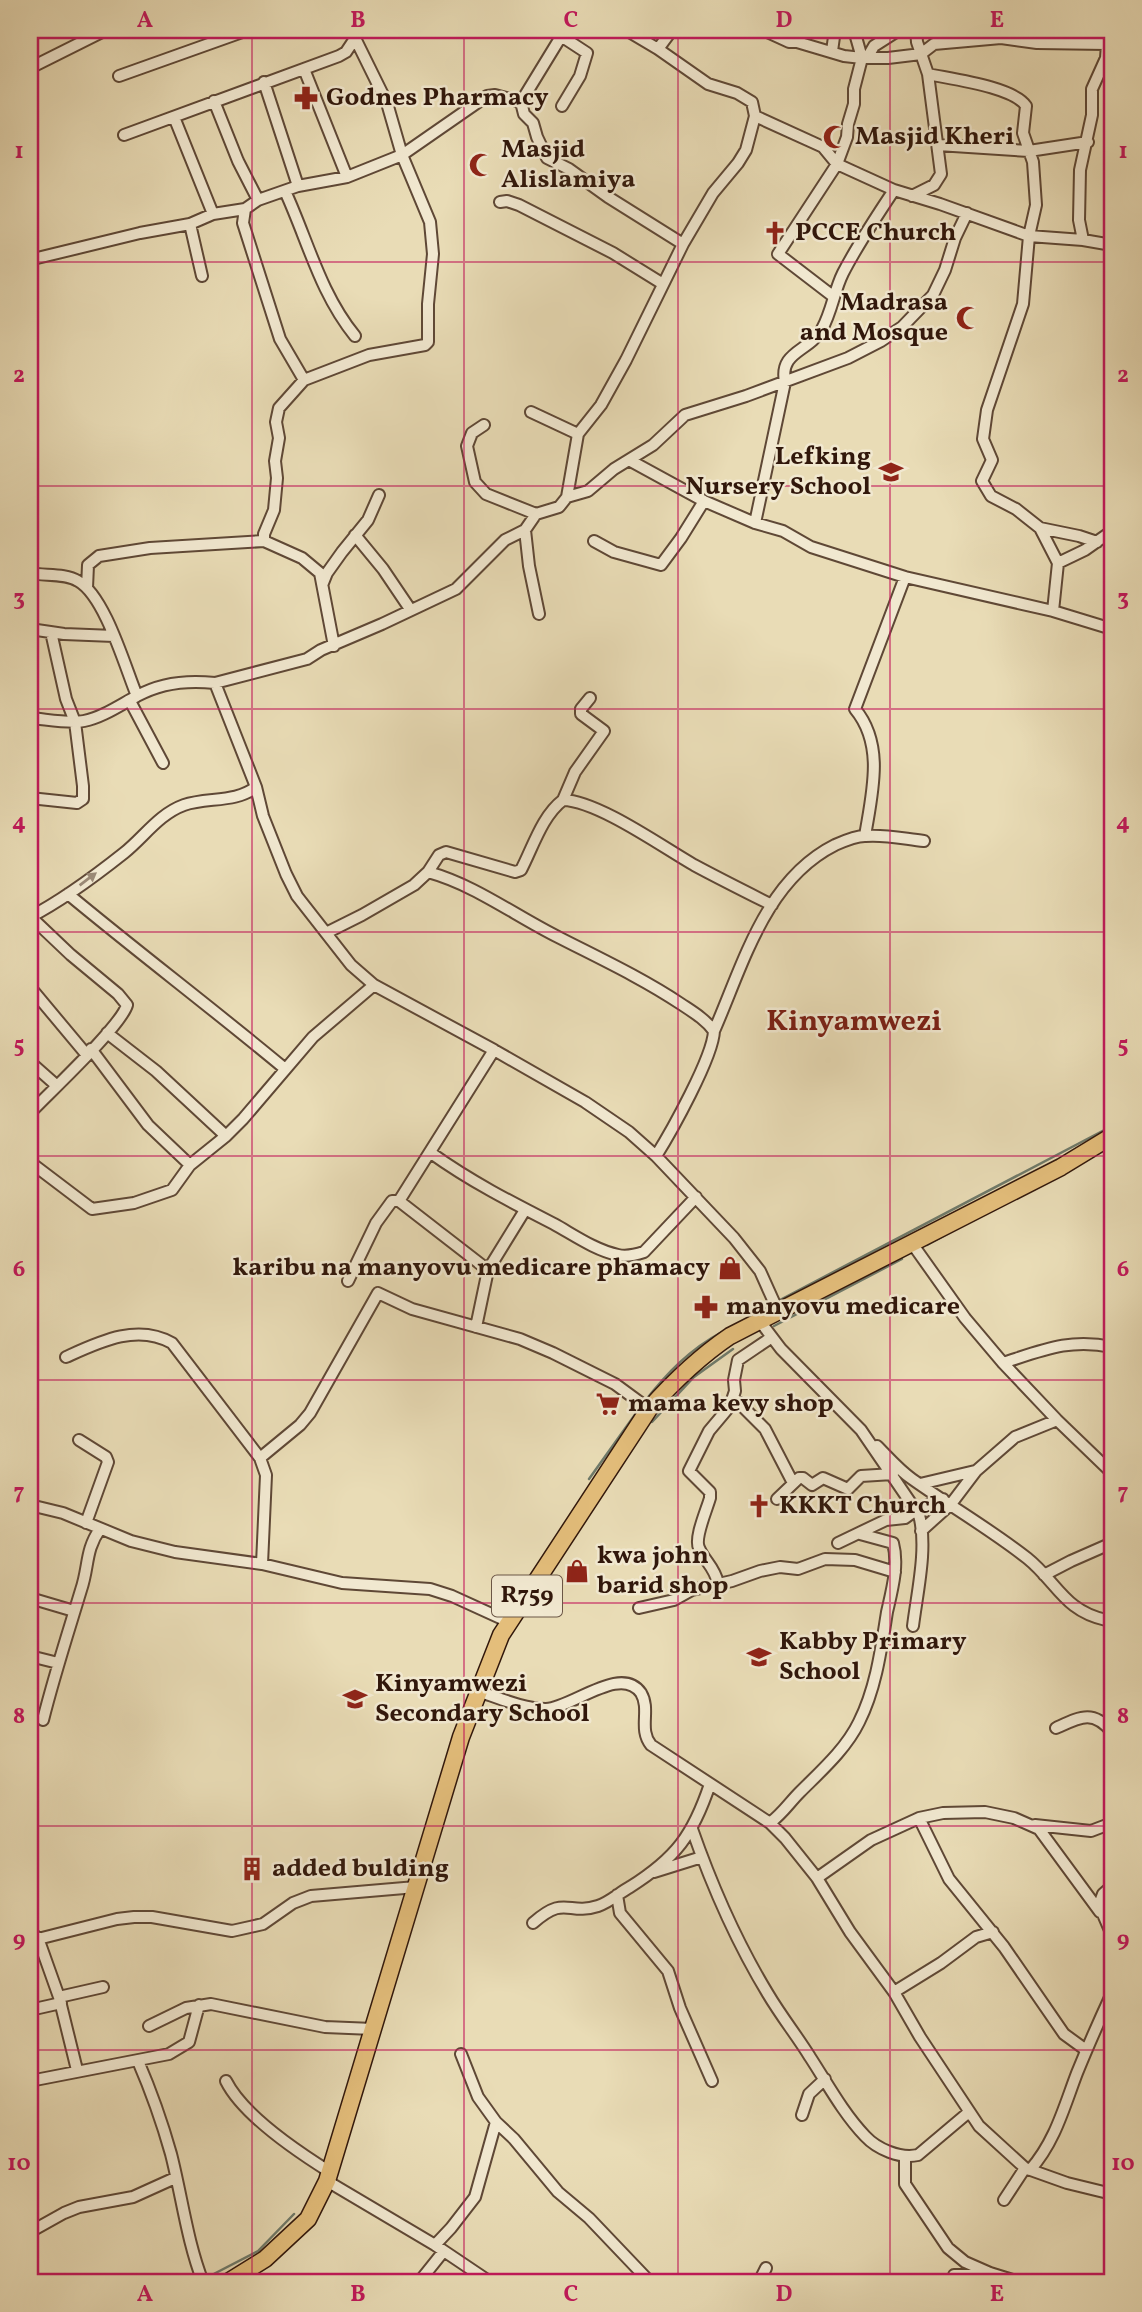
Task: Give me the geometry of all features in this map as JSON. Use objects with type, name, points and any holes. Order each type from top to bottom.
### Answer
[{"type":"main road","name":"R759","points":[[228,2282],[265,2259],[307,2219],[329,2177],[461,1737],[501,1635],[649,1409],[677,1377],[730,1336],[1061,1167],[1112,1136]]},
{"type":"street","points":[[30,68],[106,30]]},
{"type":"street","points":[[119,76],[248,30]]},
{"type":"street","points":[[567,498],[579,435],[601,405],[626,360],[683,244],[713,193],[727,179],[746,150],[755,116],[752,102],[737,93],[708,84],[658,48],[625,30]]},
{"type":"street","points":[[658,48],[672,30]]},
{"type":"street","points":[[763,30],[789,43],[864,58],[921,54],[934,44],[1001,38],[1037,43],[1110,42],[1092,89],[1092,115],[1080,170],[1079,220],[1083,240]]},
{"type":"street","points":[[832,51],[835,30]]},
{"type":"street","points":[[854,30],[864,58]]},
{"type":"street","points":[[834,297],[778,254],[837,164],[848,137],[854,89],[864,58],[874,46],[899,30]]},
{"type":"street","points":[[912,195],[934,186],[941,168],[928,74],[916,30]]},
{"type":"street","points":[[1078,30],[1079,44]]},
{"type":"street","points":[[562,106],[580,76],[587,53],[563,33],[521,102],[524,114],[534,122],[537,137],[547,158],[569,169],[683,244]]},
{"type":"street","points":[[124,135],[346,52],[353,35]]},
{"type":"street","points":[[264,541],[264,534],[274,510],[277,478],[275,461],[279,438],[276,422],[279,408],[304,380],[369,355],[425,345],[428,342],[428,304],[433,254],[430,222],[402,155],[387,103],[353,35]]},
{"type":"street","points":[[304,69],[347,177]]},
{"type":"street","points":[[928,74],[975,84],[1022,100],[1027,110],[1023,133],[1035,176],[1036,205],[1029,236],[1023,304],[987,410],[983,439],[992,460],[982,481],[991,496],[1016,509],[1040,528],[1058,563],[1053,611]]},
{"type":"street","points":[[264,82],[298,186]]},
{"type":"street","points":[[31,257],[190,224],[213,214],[245,209],[258,200],[298,186],[347,177],[402,155],[487,96],[521,102]]},
{"type":"street","points":[[214,101],[238,161],[258,200]]},
{"type":"street","points":[[755,116],[823,148],[837,164],[894,190],[1029,236],[1112,245]]},
{"type":"street","points":[[174,117],[213,214]]},
{"type":"street","points":[[938,145],[1030,151],[1088,142]]},
{"type":"street","points":[[755,523],[785,382],[785,365],[789,358],[815,338],[825,322],[843,274],[894,190]]},
{"type":"street","points":[[285,191],[325,291],[341,319],[355,336]]},
{"type":"street","points":[[500,202],[519,205],[613,253],[663,284]]},
{"type":"street","points":[[245,209],[243,223],[276,328],[304,380]]},
{"type":"street","points":[[30,718],[75,722],[98,716],[134,698],[176,682],[189,680],[215,683],[298,662],[456,589],[505,540],[525,530],[536,514],[559,507],[567,498],[588,491],[660,439],[685,415],[785,382],[848,358],[881,341],[918,312],[933,295],[967,213]]},
{"type":"street","points":[[190,224],[202,276]]},
{"type":"street","points":[[531,412],[579,435]]},
{"type":"street","points":[[484,425],[472,433],[467,446],[475,482],[486,494],[536,514]]},
{"type":"street","points":[[629,460],[704,501],[755,523],[783,531],[811,547],[905,577],[1053,611],[1112,629]]},
{"type":"street","points":[[323,583],[327,573],[368,520],[379,495]]},
{"type":"street","points":[[594,541],[614,552],[661,565],[704,501]]},
{"type":"street","points":[[1040,528],[1097,542]]},
{"type":"street","points":[[525,530],[528,566],[539,614]]},
{"type":"street","points":[[1058,563],[1085,551],[1112,531]]},
{"type":"street","points":[[355,535],[383,569],[410,610]]},
{"type":"street","points":[[87,587],[88,565],[99,556],[150,548],[264,541],[312,565],[320,573],[334,646]]},
{"type":"street","points":[[30,573],[71,578],[87,587],[105,615],[134,698],[163,763]]},
{"type":"street","points":[[865,835],[875,766],[874,751],[865,721],[855,709],[905,577]]},
{"type":"street","points":[[30,629],[114,636]]},
{"type":"street","points":[[30,799],[81,802],[83,786],[75,722],[66,699],[51,632]]},
{"type":"street","points":[[215,683],[256,787],[263,816],[286,874],[297,896],[351,965],[374,985],[585,1101],[629,1132],[696,1197],[760,1271],[778,1311]]},
{"type":"street","points":[[326,933],[414,885],[428,872],[439,855],[446,852],[515,872],[521,870],[543,825],[556,805],[563,800],[575,772],[604,731],[581,714],[581,709],[590,698]]},
{"type":"street","points":[[30,1113],[107,1033],[127,1005],[30,917],[68,894],[126,852],[172,811],[197,802],[248,794],[256,787]]},
{"type":"street","points":[[563,800],[580,802],[600,811],[772,905]]},
{"type":"street","points":[[656,1156],[711,1047],[714,1031],[742,962],[772,905],[808,861],[845,840],[865,835],[924,841]]},
{"type":"street","points":[[428,872],[462,884],[555,936],[616,965],[663,992],[708,1023],[714,1031]]},
{"type":"street","points":[[68,894],[284,1069]]},
{"type":"street","points":[[30,1162],[87,1207],[99,1210],[162,1195],[178,1184],[190,1165],[226,1136],[313,1037],[374,985]]},
{"type":"street","points":[[30,987],[89,1051],[148,1125],[190,1165]]},
{"type":"street","points":[[107,1033],[156,1072],[226,1136]]},
{"type":"street","points":[[399,1201],[494,1049]]},
{"type":"street","points":[[30,1062],[56,1085]]},
{"type":"street","points":[[431,1153],[463,1176],[525,1210],[600,1249],[628,1256],[644,1252],[696,1197]]},
{"type":"street","points":[[348,1281],[376,1223],[392,1201],[399,1201],[488,1270]]},
{"type":"street","points":[[476,1327],[488,1270],[525,1210]]},
{"type":"street","points":[[911,1242],[965,1318],[1003,1363],[1112,1473]]},
{"type":"street","points":[[260,1458],[300,1425],[310,1413],[378,1293],[412,1309],[520,1339],[582,1366],[615,1384],[649,1409]]},
{"type":"street","points":[[759,1320],[781,1349],[915,1481],[1028,1559],[1077,1610],[1106,1620],[1112,1617]]},
{"type":"street","points":[[66,1357],[98,1342],[126,1335],[149,1334],[172,1343],[260,1458],[266,1475],[262,1563]]},
{"type":"street","points":[[718,1583],[715,1571],[699,1550],[697,1541],[710,1492],[689,1471],[709,1431],[730,1406],[738,1360],[772,1337]]},
{"type":"street","points":[[1003,1363],[1063,1344],[1089,1343],[1112,1347]]},
{"type":"street","points":[[733,1397],[765,1429],[793,1483]]},
{"type":"street","points":[[921,1531],[976,1471],[1015,1437],[1057,1420]]},
{"type":"street","points":[[861,1430],[916,1510],[921,1523],[921,1562],[913,1626]]},
{"type":"street","points":[[79,1440],[96,1448],[106,1457],[107,1462],[86,1523]]},
{"type":"street","points":[[777,1499],[793,1483],[803,1478],[812,1485],[823,1478],[848,1489],[861,1476],[889,1474],[915,1481],[976,1471]]},
{"type":"street","points":[[838,1543],[886,1520],[905,1518],[916,1510],[947,1502]]},
{"type":"street","points":[[30,1505],[63,1513],[131,1541],[175,1552],[262,1563],[342,1583],[430,1589],[509,1622]]},
{"type":"street","points":[[43,1720],[85,1575],[89,1548],[100,1529]]},
{"type":"street","points":[[771,1823],[819,1774],[858,1724],[873,1687],[895,1572],[893,1543],[860,1534]]},
{"type":"street","points":[[1044,1576],[1071,1560],[1112,1543]]},
{"type":"street","points":[[639,1608],[674,1600],[692,1590],[771,1568],[799,1569],[835,1558],[874,1564],[895,1572]]},
{"type":"street","points":[[30,1598],[74,1611]]},
{"type":"street","points":[[30,1656],[58,1663]]},
{"type":"street","points":[[478,1692],[544,1709],[567,1704],[615,1683],[634,1687],[645,1703],[645,1737],[651,1745],[771,1823],[817,1878],[850,1932],[894,1992],[920,2038],[979,2126],[1028,2169],[1067,2183],[1112,2194]]},
{"type":"street","points":[[1056,1728],[1082,1717],[1091,1717],[1102,1720],[1112,1732]]},
{"type":"street","points":[[533,1923],[553,1908],[592,1908],[607,1902],[651,1873],[692,1829],[710,1784]]},
{"type":"street","points":[[817,1878],[871,1840],[919,1818],[943,1813],[985,1812],[1032,1825],[1091,1831],[1112,1823]]},
{"type":"street","points":[[919,1818],[949,1879],[993,1932],[1064,2034],[1086,2050]]},
{"type":"street","points":[[1032,1825],[1047,1837],[1112,1933]]},
{"type":"street","points":[[692,1829],[745,1954],[840,2104],[865,2136],[880,2148],[905,2156],[918,2155],[969,2112]]},
{"type":"street","points":[[651,1873],[702,1857]]},
{"type":"street","points":[[1100,1912],[1101,1899],[1112,1886]]},
{"type":"street","points":[[77,2070],[60,2000],[32,1937],[117,1919],[152,1917],[215,1929],[245,1930],[263,1924],[303,1898],[416,1887]]},
{"type":"street","points":[[617,1895],[620,1913],[668,1971],[680,2008],[712,2081]]},
{"type":"street","points":[[894,1992],[976,1937],[993,1932]]},
{"type":"street","points":[[30,2010],[103,1987]]},
{"type":"street","points":[[1004,2200],[1028,2169],[1043,2155],[1053,2136],[1086,2050],[1112,1993]]},
{"type":"street","points":[[149,2026],[186,2008],[199,2005],[233,2007],[343,2029],[373,2029]]},
{"type":"street","points":[[30,2081],[169,2054],[185,2046],[192,2033],[199,2005]]},
{"type":"street","points":[[461,2054],[478,2097],[496,2122],[558,2192],[589,2218],[650,2282]]},
{"type":"street","points":[[138,2061],[161,2122],[203,2282]]},
{"type":"street","points":[[802,2115],[809,2094],[825,2079]]},
{"type":"street","points":[[226,2081],[232,2093],[276,2134],[329,2177],[490,2282]]},
{"type":"street","points":[[419,2282],[452,2228],[475,2197],[496,2122]]},
{"type":"street","points":[[905,2156],[905,2184],[948,2248],[965,2262],[1019,2282]]},
{"type":"street","points":[[30,2232],[79,2207],[132,2197],[175,2178]]},
{"type":"street","points":[[950,2278],[965,2262]]},
{"type":"street","points":[[759,2282],[766,2268]]},
{"type":"street","points":[[950,2278],[993,2274]]},
{"type":"waterway","points":[[778,1301],[1112,1126]]},
{"type":"waterway","points":[[1097,1154],[1112,1146]]},
{"type":"waterway","points":[[927,1245],[958,1228]]},
{"type":"waterway","points":[[774,1326],[902,1259]]},
{"type":"waterway","points":[[645,1401],[680,1362],[722,1332]]},
{"type":"waterway","points":[[652,1422],[694,1377],[733,1349]]},
{"type":"waterway","points":[[589,1479],[639,1409]]},
{"type":"waterway","points":[[204,2279],[258,2251],[294,2214]]},
{"type":"place","name":"Godnes Pharmacy","points":[[306,98]]},
{"type":"place","name":"Masjid Kheri","points":[[835,137]]},
{"type":"place","name":"Masjid Alislamiya","points":[[481,165]]},
{"type":"place","name":"PCCE Church","points":[[775,233]]},
{"type":"place","name":"Madrasa and Mosque","points":[[968,318]]},
{"type":"place","name":"Lefking Nursery School","points":[[891,472]]},
{"type":"place","name":"karibu na manyovu medicare phamacy","points":[[730,1268]]},
{"type":"place","name":"manyovu medicare","points":[[706,1307]]},
{"type":"place","name":"mama kevy shop","points":[[608,1404]]},
{"type":"place","name":"KKKT Church","points":[[759,1506]]},
{"type":"place","name":"kwa john barid shop","points":[[577,1571]]},
{"type":"place","name":"Kabby Primary School","points":[[759,1657]]},
{"type":"place","name":"Kinyamwezi Secondary School","points":[[355,1699]]},
{"type":"place","name":"added bulding","points":[[252,1869]]},
{"type":"district","name":"Kinyamwezi","points":[[854,1022]]}]
